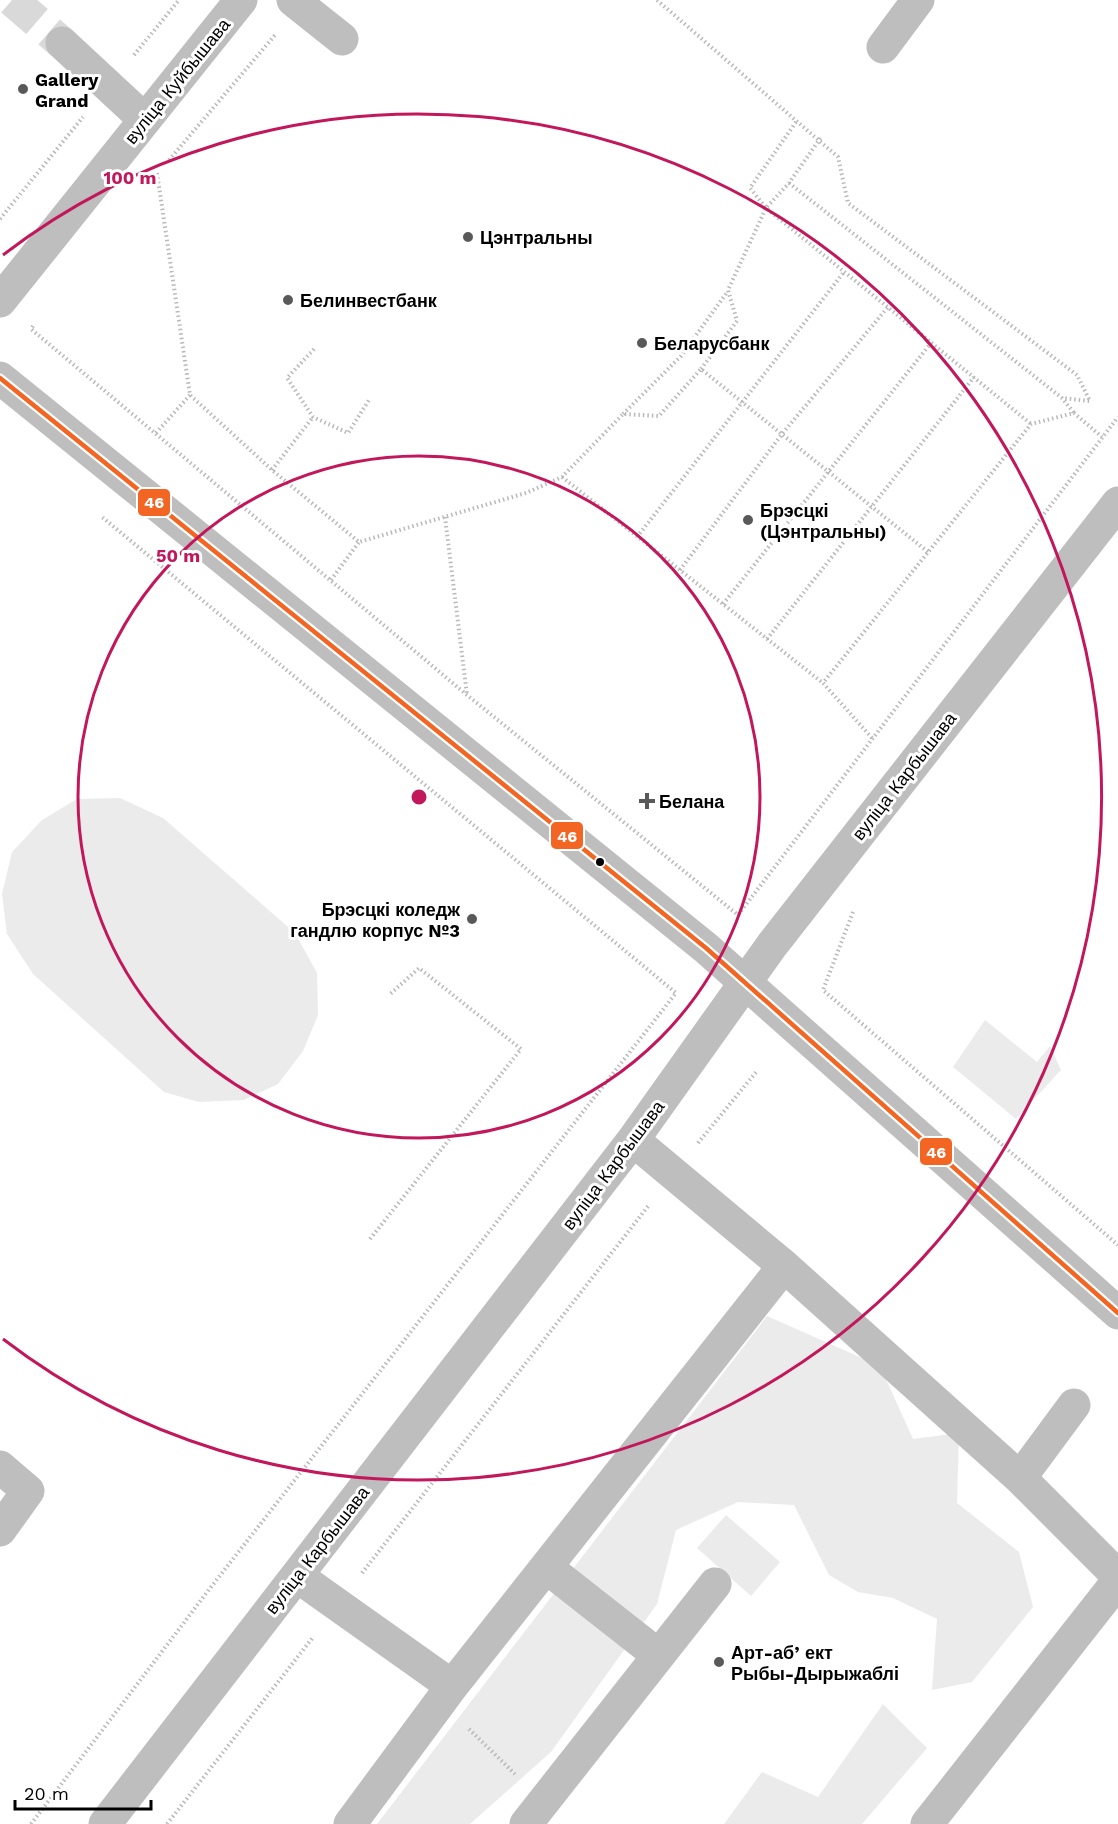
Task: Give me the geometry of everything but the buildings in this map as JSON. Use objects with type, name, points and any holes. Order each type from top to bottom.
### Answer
[{"type":"street","name":"вуліца Куйбышава","points":[[0,302],[241,0]]},
{"type":"street","points":[[883,47],[918,0]]},
{"type":"street","points":[[296,3],[342,39]]},
{"type":"street","points":[[62,43],[145,120]]},
{"type":"street","points":[[0,378],[706,948],[1118,1313]]},
{"type":"street","name":"вуліца Карбышава","points":[[105,1824],[633,1140],[772,945],[1118,503]]},
{"type":"street","points":[[633,1140],[784,1266],[1020,1478],[1118,1576]]},
{"type":"street","points":[[350,1824],[446,1693],[784,1266]]},
{"type":"street","points":[[1020,1478],[1074,1405]]},
{"type":"street","points":[[0,1467],[28,1491],[0,1530]]},
{"type":"street","points":[[546,1567],[658,1655]]},
{"type":"street","points":[[297,1575],[338,1605],[446,1693]]},
{"type":"street","points":[[927,1824],[1118,1581]]},
{"type":"street","points":[[534,1813],[715,1584]]},
{"type":"path","points":[[657,0],[838,157],[848,203],[1077,375],[1090,401],[1062,398]]},
{"type":"path","points":[[150,183],[296,3]]},
{"type":"path","points":[[796,122],[750,188],[766,208],[1031,424]]},
{"type":"path","points":[[331,580],[359,542],[526,494],[562,477],[679,354],[728,291],[766,208],[789,183],[822,136]]},
{"type":"path","points":[[158,173],[190,395],[272,470],[359,542]]},
{"type":"path","points":[[789,183],[1062,398],[1102,437]]},
{"type":"path","points":[[637,537],[844,272]]},
{"type":"path","points":[[623,414],[659,416],[701,369],[737,321],[728,291]]},
{"type":"path","points":[[680,570],[782,434],[888,308]]},
{"type":"path","points":[[39,319],[31,328],[467,695],[738,915],[1118,417]]},
{"type":"path","points":[[723,604],[931,343]]},
{"type":"path","points":[[314,349],[287,378],[313,417],[348,433],[369,400]]},
{"type":"path","points":[[701,369],[928,552]]},
{"type":"path","points":[[767,639],[974,377]]},
{"type":"path","points":[[156,433],[190,395]]},
{"type":"path","points":[[823,683],[1031,424],[1074,412]]},
{"type":"path","points":[[272,470],[313,417]]},
{"type":"path","points":[[562,477],[823,683],[872,738]]},
{"type":"path","points":[[31,1824],[211,1587],[676,993],[100,515]]},
{"type":"path","points":[[445,517],[467,695]]},
{"type":"path","points":[[859,904],[852,914],[823,990],[1118,1245]]},
{"type":"path","points":[[370,1239],[521,1049],[419,968],[389,995]]},
{"type":"path","points":[[167,1824],[674,1172],[757,1071]]},
{"type":"path","points":[[446,1693],[534,1813]]},
{"type":"shaded area","points":[[120,798],[163,818],[295,933],[317,973],[318,1015],[303,1051],[278,1084],[244,1100],[199,1102],[164,1092],[33,974],[7,934],[2,894],[12,852],[42,820],[77,799]]},
{"type":"shaded area","points":[[985,1020],[1037,1062],[1050,1046],[1061,1070],[1016,1119],[953,1067]]},
{"type":"shaded area","points":[[767,1316],[880,1366],[913,1439],[959,1433],[957,1503],[1019,1552],[1033,1607],[972,1682],[932,1690],[937,1619],[893,1598],[858,1592],[829,1575],[794,1505],[738,1502],[676,1530],[657,1604],[551,1752],[470,1824],[377,1824]]},
{"type":"shaded area","points":[[726,1515],[780,1562],[751,1596],[697,1548]]},
{"type":"shaded area","points":[[883,1704],[927,1748],[862,1824],[724,1824],[762,1772],[818,1797]]},
{"type":"tunnel","points":[[12,0],[62,43]]},
{"type":"transit line","name":"46","points":[[0,378],[706,948],[1118,1313]]},
{"type":"place","name":"Gallery Grand","points":[[23,89]]},
{"type":"place","name":"Цэнтральны","points":[[468,237]]},
{"type":"place","name":"Белинвестбанк","points":[[288,300]]},
{"type":"place","name":"Беларусбанк","points":[[642,343]]},
{"type":"place","name":"Брэсцкі (Цэнтральны)","points":[[748,520]]},
{"type":"place","name":"Белана","points":[[647,801]]},
{"type":"place","name":"Брэсцкі коледж гандлю корпус №3","points":[[472,919]]},
{"type":"place","name":"Арт-абʼект Рыбы-Дырыжаблі","points":[[719,1662]]}]
